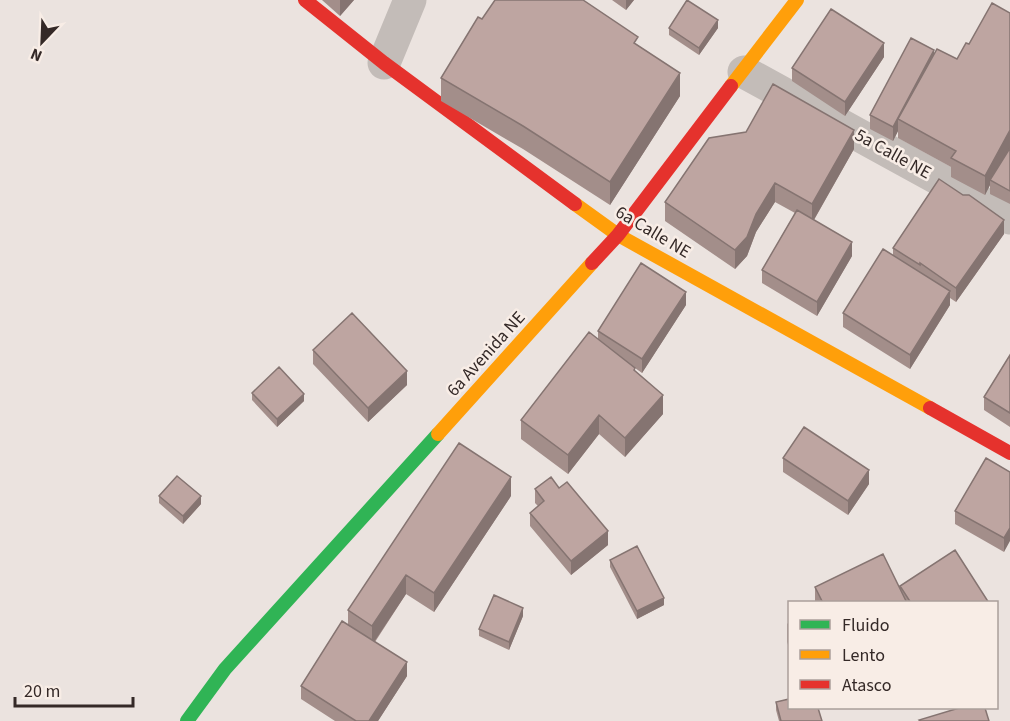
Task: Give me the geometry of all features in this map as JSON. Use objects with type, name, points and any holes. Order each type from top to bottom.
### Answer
[{"type":"street","name":"6a Calle NE","points":[[305,0],[384,63],[618,235],[1010,453]]},
{"type":"street","points":[[384,63],[410,0]]},
{"type":"street","name":"6a Avenida NE","points":[[187,721],[225,669],[618,235],[797,0]]},
{"type":"street","name":"5a Calle NE","points":[[744,72],[1010,218]]},
{"type":"building","points":[[495,0],[583,0],[638,37],[634,43],[680,73],[610,182],[523,126],[441,78],[478,17],[482,19]]},
{"type":"building","points":[[687,0],[718,20],[699,48],[669,28]]},
{"type":"building","points":[[992,3],[1010,13],[1010,130],[985,176],[951,158],[956,151],[898,119],[937,49],[957,59],[966,43],[969,44]]},
{"type":"building","points":[[831,9],[884,43],[845,102],[792,68]]},
{"type":"building","points":[[911,38],[934,50],[893,127],[870,115]]},
{"type":"building","points":[[773,84],[854,130],[812,204],[775,183],[756,214],[747,237],[735,250],[665,202],[709,138],[746,132]]},
{"type":"building","points":[[1010,148],[1010,191],[990,180]]},
{"type":"building","points":[[939,179],[963,195],[969,195],[1004,220],[956,288],[920,263],[920,265],[893,248]]},
{"type":"building","points":[[797,210],[852,242],[817,302],[762,270]]},
{"type":"building","points":[[883,249],[950,291],[910,355],[843,313]]},
{"type":"building","points":[[641,263],[686,292],[642,359],[598,331]]},
{"type":"building","points":[[352,313],[407,371],[368,408],[313,350]]},
{"type":"building","points":[[589,332],[635,368],[634,370],[663,395],[625,438],[599,415],[568,455],[521,420]]},
{"type":"building","points":[[1010,355],[1010,413],[984,397]]},
{"type":"building","points":[[279,367],[304,394],[277,419],[252,393]]},
{"type":"building","points":[[804,427],[869,470],[848,501],[783,458]]},
{"type":"building","points":[[459,443],[511,477],[434,593],[406,575],[372,626],[348,610]]},
{"type":"building","points":[[986,458],[1010,472],[1010,528],[1004,538],[955,511]]},
{"type":"building","points":[[177,476],[201,496],[183,516],[159,496]]},
{"type":"building","points":[[551,477],[559,488],[567,482],[608,531],[571,561],[530,513],[544,501],[535,489]]},
{"type":"building","points":[[637,546],[664,598],[637,611],[610,560]]},
{"type":"building","points":[[955,550],[988,601],[910,601],[900,586]]},
{"type":"building","points":[[883,554],[906,601],[822,601],[815,587]]},
{"type":"building","points":[[494,595],[523,608],[509,642],[479,629]]},
{"type":"building","points":[[342,621],[407,662],[369,721],[356,721],[301,686]]},
{"type":"building","points":[[788,699],[788,709],[818,709],[822,721],[781,721],[776,702]]},
{"type":"building","points":[[956,709],[985,709],[989,721],[920,721]]},
{"type":"traffic: fast","points":[[187,721],[225,669],[438,434]]},
{"type":"traffic: slow","points":[[731,86],[797,0]]},
{"type":"traffic: slow","points":[[575,204],[618,235],[930,408]]},
{"type":"traffic: slow","points":[[438,434],[592,263]]},
{"type":"traffic: jam","points":[[305,0],[384,63],[575,204]]},
{"type":"traffic: jam","points":[[592,263],[618,235],[731,86]]},
{"type":"traffic: jam","points":[[930,408],[1010,453]]}]
